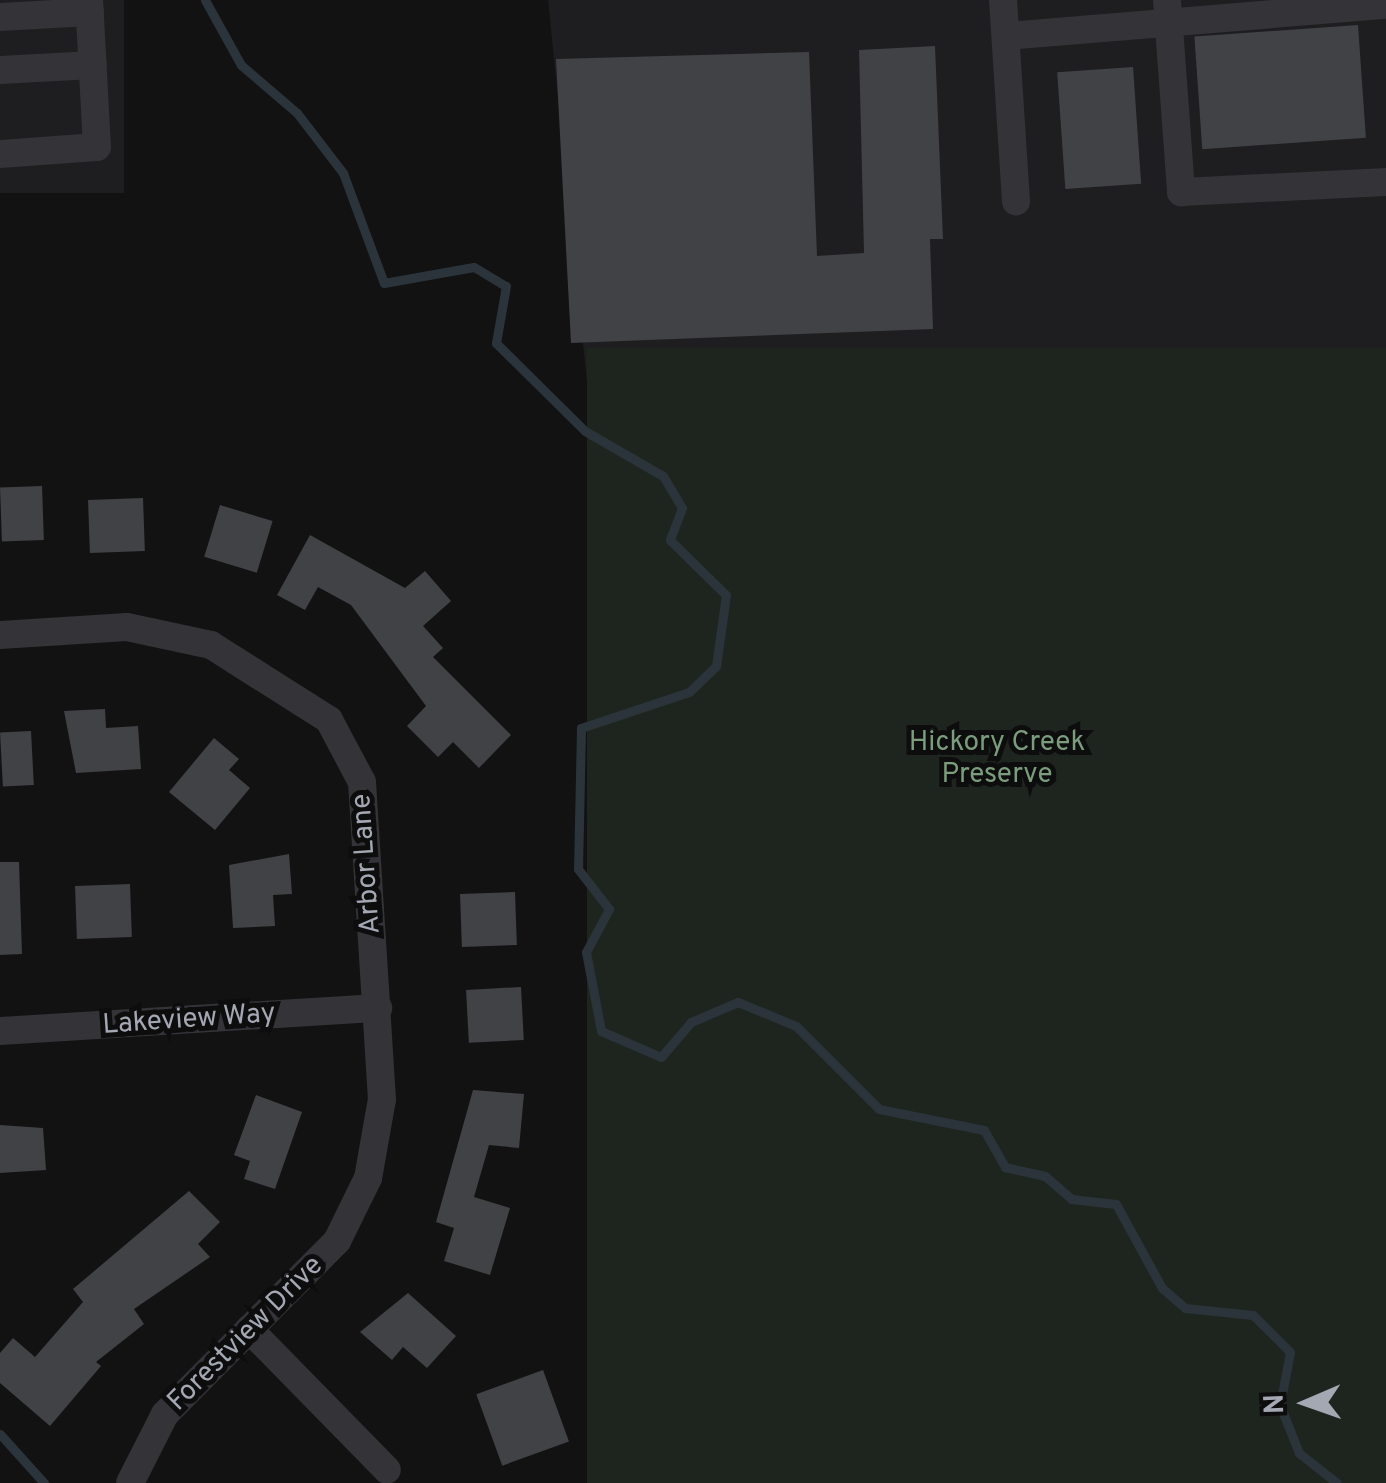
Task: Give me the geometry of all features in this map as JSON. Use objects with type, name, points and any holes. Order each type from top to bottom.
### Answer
[{"type":"street","points":[[1003,0],[1016,202]]},
{"type":"street","points":[[1006,36],[1168,12],[1386,4]]},
{"type":"street","points":[[0,154],[96,147],[90,6],[28,10]]},
{"type":"street","points":[[1168,12],[1181,192],[1386,182]]},
{"type":"street","points":[[0,70],[93,65]]},
{"type":"street","name":"Arbor Lane","points":[[0,635],[127,627],[180,636],[211,645],[330,720],[362,782],[378,1008]]},
{"type":"street","name":"Lakeview Way","points":[[0,1032],[378,1008]]},
{"type":"street","name":"Forestview Drive","points":[[130,1483],[166,1414],[313,1269],[356,1208],[380,1122],[378,1008]]},
{"type":"street","points":[[249,1329],[387,1470]]},
{"type":"shaded area","points":[[0,0],[124,0],[124,193],[0,193]]},
{"type":"shaded area","points":[[548,0],[1386,0],[1386,348],[588,392]]},
{"type":"green space","name":"Hickory Creek Preserve","points":[[587,348],[1386,348],[1386,1483],[587,1483]]},
{"type":"building","points":[[1358,25],[1366,138],[1202,149],[1194,36]]},
{"type":"building","points":[[935,46],[943,239],[930,239],[933,329],[571,343],[556,59],[809,52],[817,256],[864,253],[859,50]]},
{"type":"building","points":[[1133,67],[1141,184],[1065,189],[1057,72]]},
{"type":"building","points":[[42,486],[44,540],[2,541],[0,487]]},
{"type":"building","points":[[143,498],[145,551],[90,553],[88,500]]},
{"type":"building","points":[[220,505],[273,521],[257,573],[204,557]]},
{"type":"building","points":[[310,535],[405,588],[425,571],[451,601],[423,626],[443,648],[433,657],[511,735],[479,768],[453,742],[438,757],[407,726],[426,706],[351,605],[318,587],[305,610],[277,595]]},
{"type":"building","points":[[105,709],[106,728],[138,726],[141,769],[76,773],[64,711]]},
{"type":"building","points":[[31,731],[34,785],[3,787],[0,733]]},
{"type":"building","points":[[214,738],[239,759],[229,770],[250,788],[215,830],[169,792]]},
{"type":"building","points":[[289,854],[292,894],[273,895],[275,926],[233,928],[229,865]]},
{"type":"building","points":[[0,862],[19,862],[22,954],[0,955]]},
{"type":"building","points":[[130,884],[132,937],[77,939],[75,886]]},
{"type":"building","points":[[515,892],[517,945],[462,947],[460,894]]},
{"type":"building","points":[[521,987],[524,1040],[469,1043],[466,990]]},
{"type":"building","points":[[473,1090],[524,1094],[519,1148],[489,1145],[474,1197],[510,1208],[490,1275],[444,1261],[454,1228],[436,1222]]},
{"type":"building","points":[[256,1095],[302,1112],[275,1189],[244,1179],[250,1161],[234,1155]]},
{"type":"building","points":[[0,1125],[43,1128],[46,1170],[0,1173]]},
{"type":"building","points":[[189,1191],[220,1222],[198,1244],[210,1257],[134,1309],[144,1324],[96,1362],[101,1366],[50,1426],[0,1383],[0,1353],[13,1338],[35,1357],[83,1302],[73,1289]]},
{"type":"building","points":[[408,1293],[456,1336],[427,1368],[403,1347],[392,1360],[360,1332]]},
{"type":"building","points":[[543,1370],[569,1441],[502,1466],[476,1394]]},
{"type":"waterway","points":[[205,0],[241,65],[297,113],[343,173],[384,283],[474,267],[506,286],[496,343],[585,431],[663,476],[682,508],[670,540],[726,595],[716,666],[689,692],[581,728],[578,869],[609,909],[586,952],[601,1031],[661,1057],[691,1022],[738,1002],[796,1026],[879,1109],[984,1130],[1005,1167],[1045,1176],[1071,1199],[1116,1204],[1162,1288],[1185,1308],[1253,1315],[1290,1352],[1280,1405],[1299,1453],[1337,1483]]},
{"type":"waterway","points":[[0,1434],[44,1483]]}]
